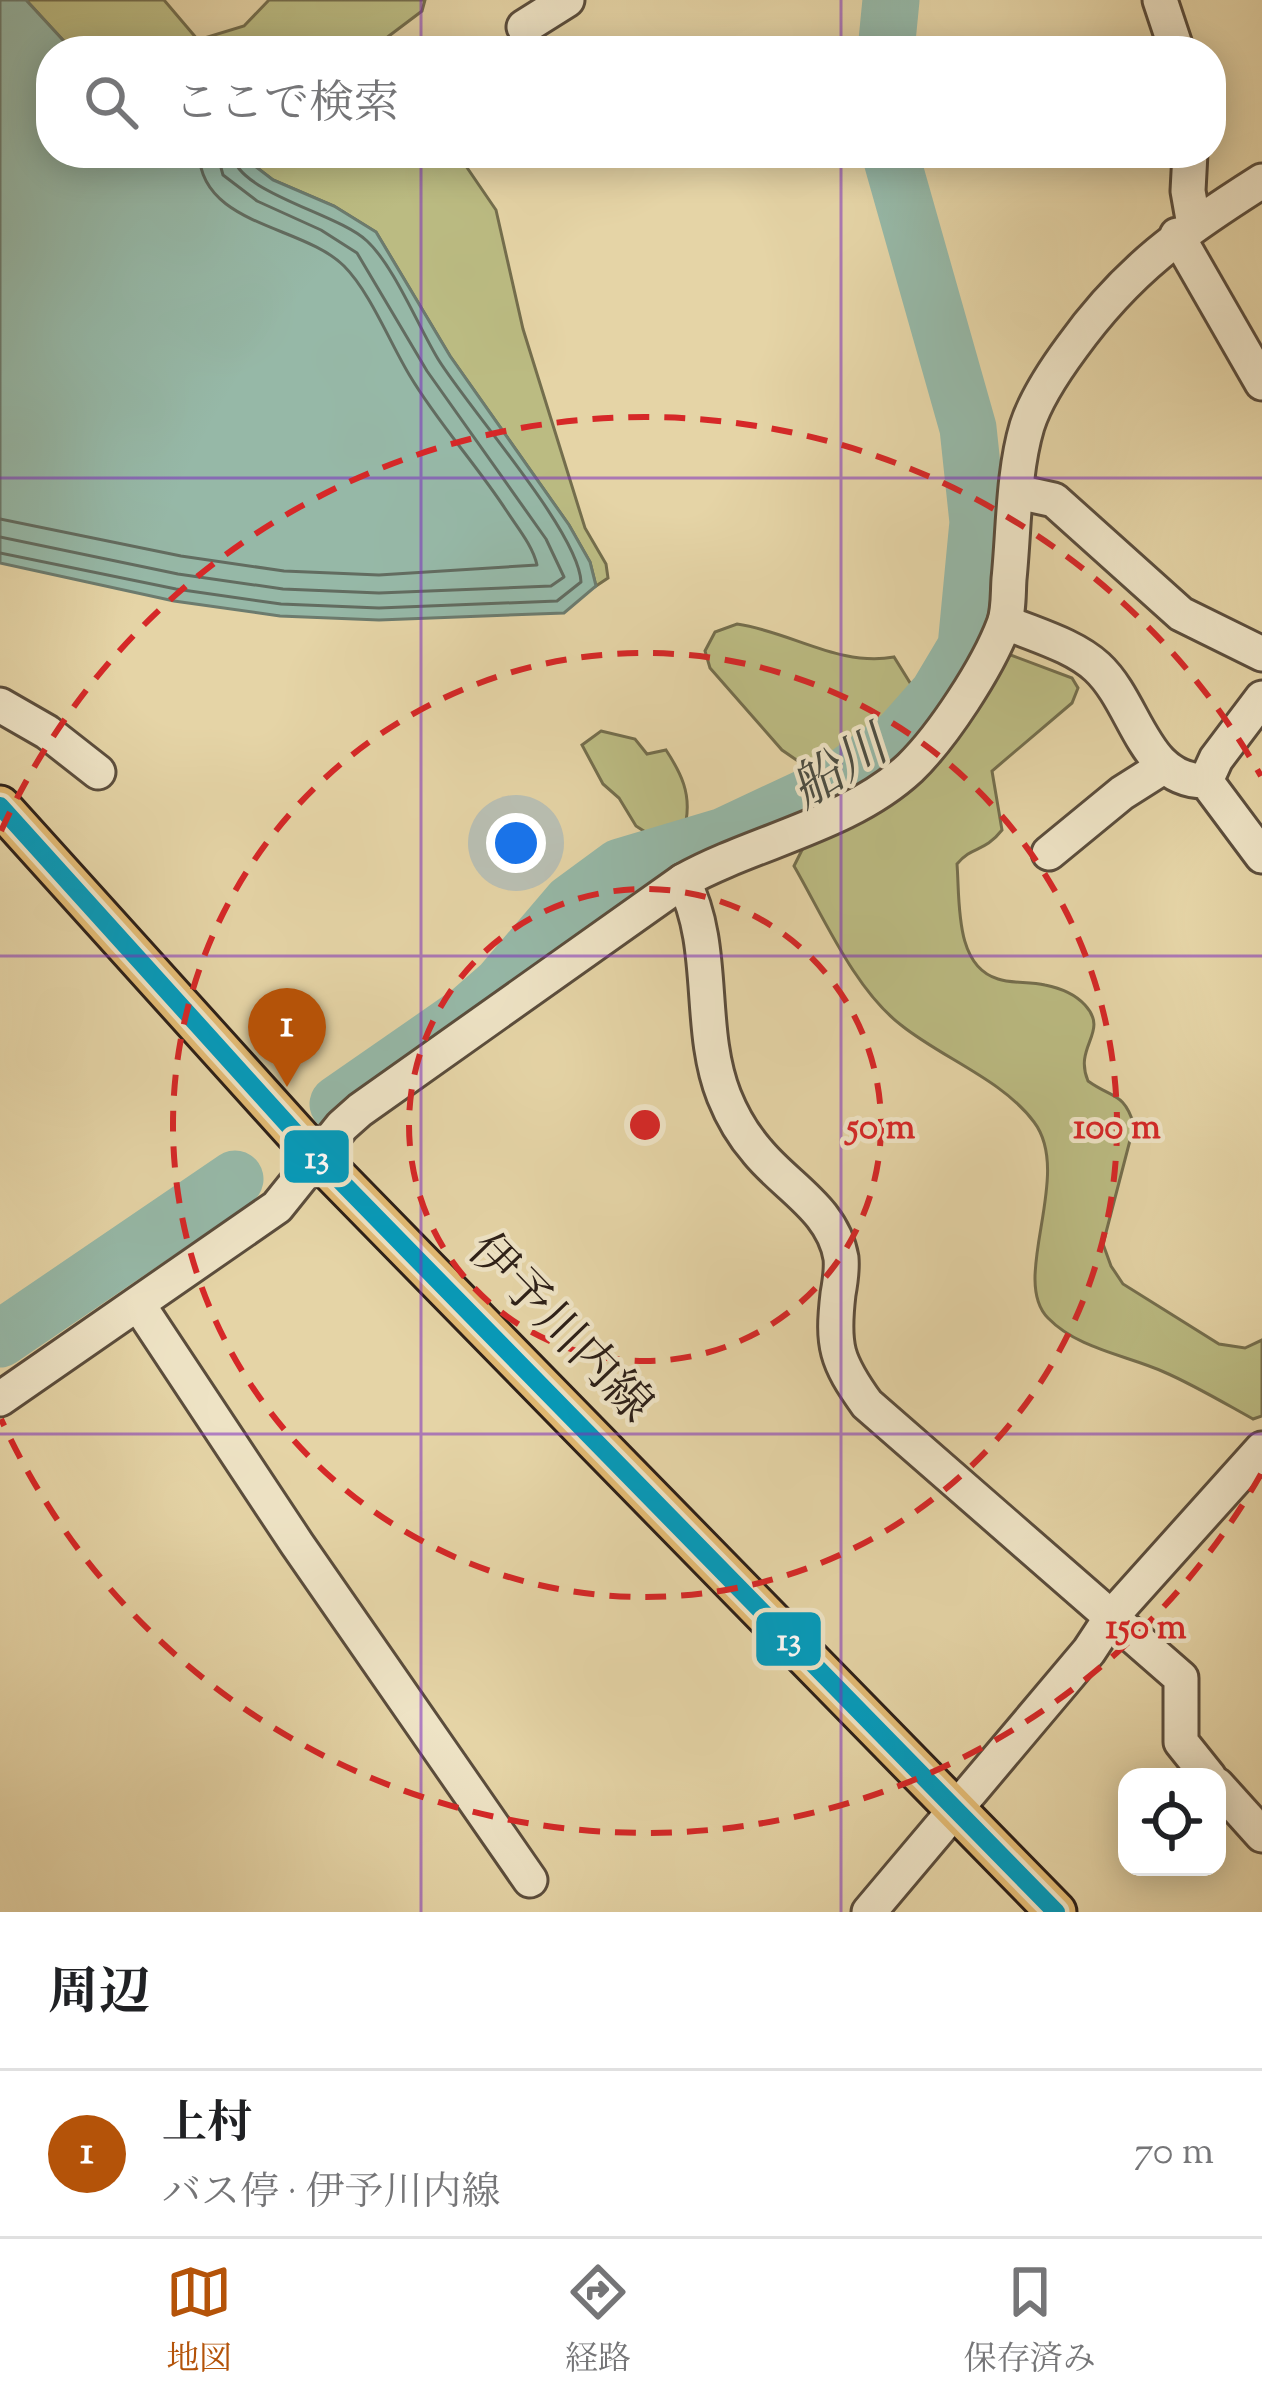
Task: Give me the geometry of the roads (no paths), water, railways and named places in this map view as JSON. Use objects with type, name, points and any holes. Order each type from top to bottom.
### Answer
[{"type":"main road","name":"伊予川内線","points":[[0,806],[318,1158],[1056,1912]]},
{"type":"street","points":[[524,27],[567,0]]},
{"type":"street","points":[[1160,0],[1172,36]]},
{"type":"street","points":[[1189,168],[1186,230],[1262,383]]},
{"type":"street","points":[[0,1400],[277,1207],[360,1110],[683,881],[718,861],[855,806],[906,771],[945,730],[1005,622],[1028,424],[1055,370],[1137,268],[1262,181]]},
{"type":"street","points":[[1018,492],[1054,500],[1181,614],[1262,654]]},
{"type":"street","points":[[1005,622],[1094,664],[1110,680],[1162,767],[1184,782],[1206,782]]},
{"type":"street","points":[[1206,782],[1216,759],[1262,698]]},
{"type":"street","points":[[0,705],[46,732],[98,772]]},
{"type":"street","points":[[1049,853],[1162,767]]},
{"type":"street","points":[[1206,782],[1262,856]]},
{"type":"street","points":[[683,881],[696,910],[714,1059],[724,1095],[758,1154],[815,1207],[841,1257],[833,1335],[849,1378],[867,1404],[1181,1678],[1181,1742],[1202,1768]]},
{"type":"street","points":[[138,1304],[307,1559],[530,1880]]},
{"type":"street","points":[[869,1912],[1089,1651],[1112,1616],[1262,1449]]},
{"type":"street","points":[[1226,1795],[1262,1835]]},
{"type":"water","points":[[0,0],[26,0],[59,36],[36,36],[36,168],[257,168],[376,232],[450,356],[569,525],[590,562],[596,586],[564,613],[379,620],[280,616],[174,601],[0,563]]},
{"type":"waterway","name":"船川","points":[[887,36],[891,0]]},
{"type":"waterway","name":"船川","points":[[338,1104],[469,1013],[501,985],[571,903],[620,867],[724,836],[831,786],[900,737],[938,694],[966,647],[978,522],[968,428],[894,168]]},
{"type":"waterway","name":"船川","points":[[0,1339],[235,1179]]},
{"type":"place","name":"上村","points":[[287,1087]]}]
